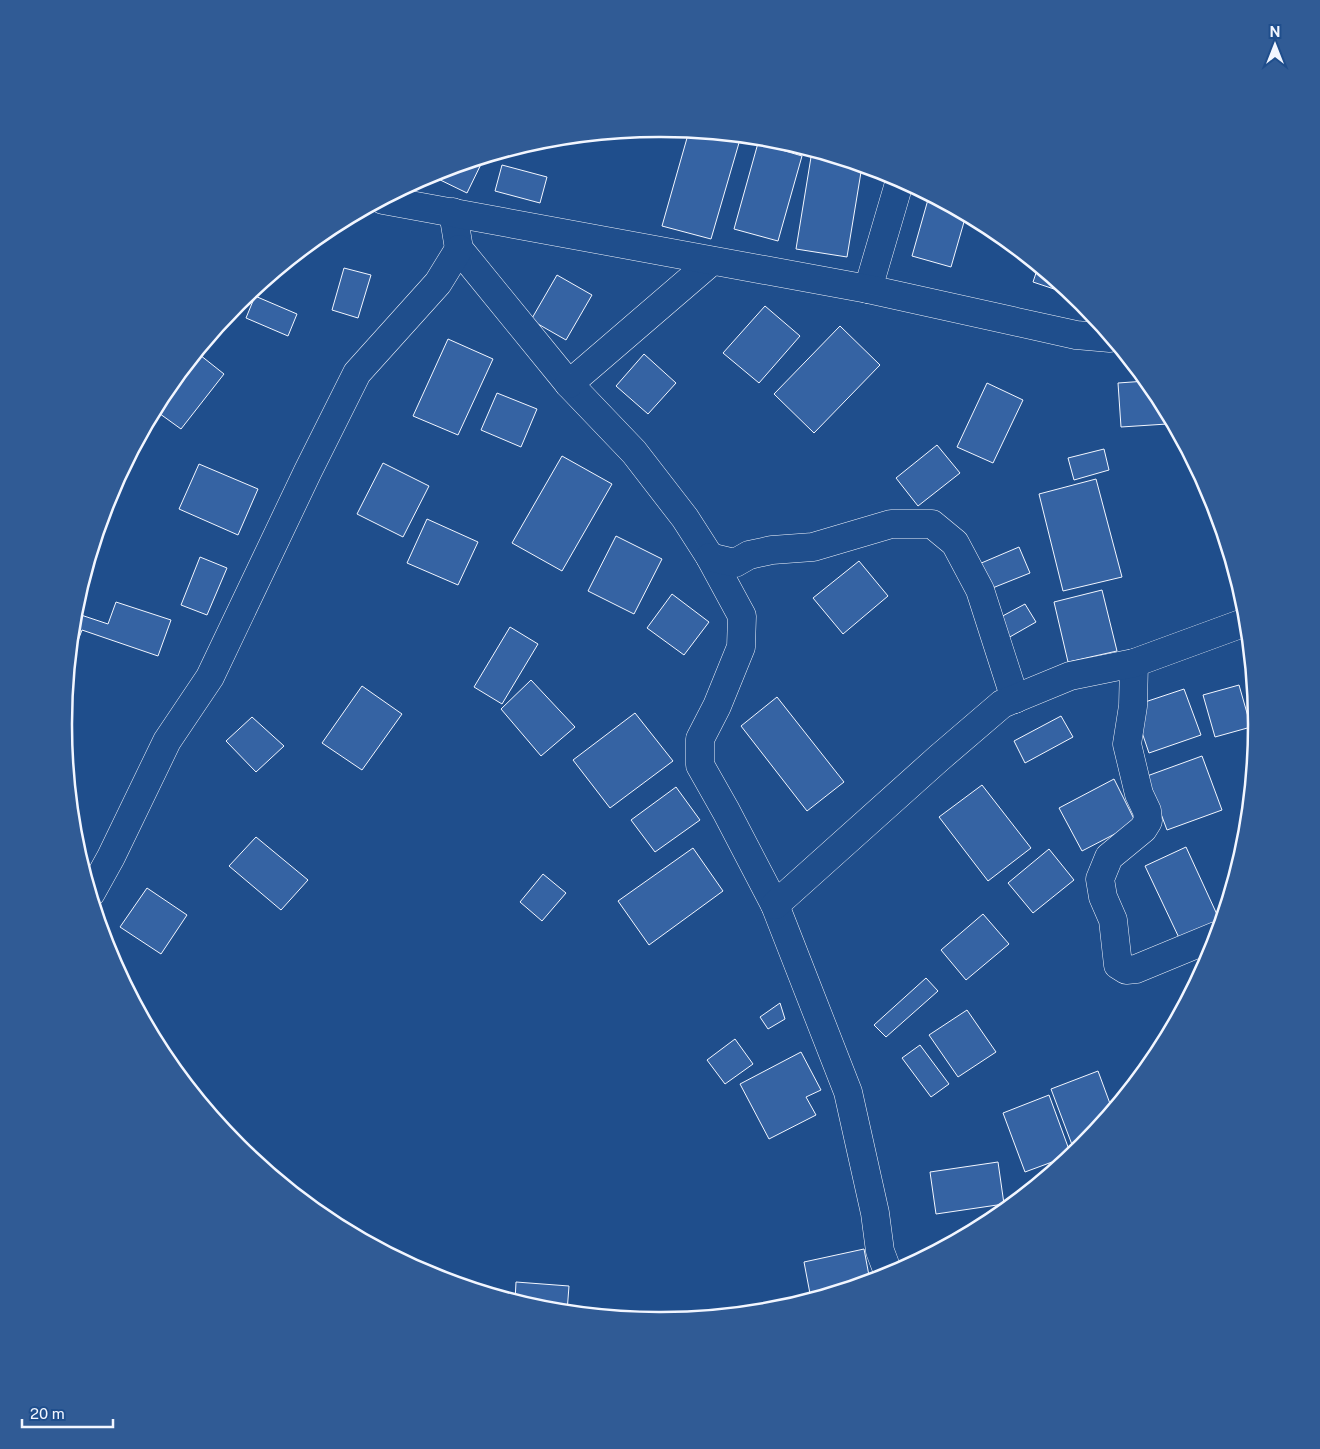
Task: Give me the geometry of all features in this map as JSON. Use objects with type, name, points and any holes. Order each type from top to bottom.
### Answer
[{"type":"street","points":[[868,289],[898,188]]},
{"type":"street","points":[[395,201],[868,289],[1076,335],[1102,337]]},
{"type":"street","points":[[453,212],[459,249],[569,384],[634,452],[686,518],[742,616],[741,647],[717,706],[700,739],[700,765],[775,905],[848,1092],[884,1263]]},
{"type":"street","points":[[95,885],[167,741],[210,677],[357,372],[438,283],[459,249]]},
{"type":"street","points":[[569,384],[712,261]]},
{"type":"street","points":[[710,557],[735,563],[749,556],[772,550],[814,547],[891,524],[932,524],[955,543],[980,590],[1015,699]]},
{"type":"street","points":[[775,905],[1002,704],[1070,676],[1134,663],[1238,625]]},
{"type":"street","points":[[1134,663],[1133,706],[1127,744],[1139,794],[1147,811],[1148,820],[1143,829],[1109,856],[1100,879],[1103,896],[1113,920],[1118,965],[1126,970],[1136,969],[1206,940]]},
{"type":"building","points":[[687,138],[739,142],[711,239],[662,226]]},
{"type":"building","points":[[757,145],[802,156],[778,241],[734,229]]},
{"type":"building","points":[[811,157],[861,173],[847,257],[796,249]]},
{"type":"building","points":[[481,165],[467,193],[440,180]]},
{"type":"building","points":[[502,165],[547,177],[540,203],[495,191]]},
{"type":"building","points":[[927,202],[964,222],[951,267],[912,256]]},
{"type":"building","points":[[344,268],[371,275],[358,318],[332,310]]},
{"type":"building","points":[[1036,273],[1053,289],[1033,282]]},
{"type":"building","points":[[557,275],[592,295],[566,340],[531,320]]},
{"type":"building","points":[[258,297],[297,314],[288,336],[246,318],[253,302]]},
{"type":"building","points":[[765,306],[800,336],[759,383],[723,353]]},
{"type":"building","points":[[840,326],[880,365],[814,433],[774,394]]},
{"type":"building","points":[[448,339],[493,359],[458,435],[413,416]]},
{"type":"building","points":[[644,354],[676,383],[648,414],[616,386]]},
{"type":"building","points":[[202,357],[224,374],[181,429],[161,415]]},
{"type":"building","points":[[1136,382],[1165,424],[1121,427],[1118,383]]},
{"type":"building","points":[[987,383],[1023,400],[993,463],[957,447]]},
{"type":"building","points":[[497,393],[537,409],[521,447],[481,430]]},
{"type":"building","points":[[937,445],[960,473],[918,506],[896,478]]},
{"type":"building","points":[[1104,449],[1109,470],[1074,480],[1068,458]]},
{"type":"building","points":[[562,456],[612,484],[562,571],[512,543]]},
{"type":"building","points":[[383,463],[429,486],[403,537],[357,514]]},
{"type":"building","points":[[199,464],[258,489],[238,535],[179,509]]},
{"type":"building","points":[[1096,479],[1122,577],[1063,591],[1039,494]]},
{"type":"building","points":[[427,519],[478,542],[458,585],[407,563]]},
{"type":"building","points":[[616,536],[662,559],[634,614],[588,591]]},
{"type":"building","points":[[1019,547],[1030,573],[990,589],[979,564]]},
{"type":"building","points":[[200,557],[227,568],[207,615],[181,605]]},
{"type":"building","points":[[859,561],[888,596],[843,634],[813,598]]},
{"type":"building","points":[[1102,590],[1117,651],[1068,662],[1054,602]]},
{"type":"building","points":[[672,594],[709,622],[684,655],[647,628]]},
{"type":"building","points":[[116,602],[171,620],[158,656],[82,630],[80,635],[83,616],[108,624]]},
{"type":"building","points":[[1025,604],[1036,622],[1008,638],[997,619]]},
{"type":"building","points":[[510,627],[538,644],[502,704],[474,687]]},
{"type":"building","points":[[531,680],[575,727],[541,756],[501,709]]},
{"type":"building","points":[[1239,685],[1248,715],[1248,728],[1215,737],[1203,695]]},
{"type":"building","points":[[362,686],[402,714],[362,770],[322,743]]},
{"type":"building","points":[[1184,689],[1201,735],[1149,753],[1133,706]]},
{"type":"building","points":[[777,697],[844,782],[807,811],[741,726]]},
{"type":"building","points":[[635,713],[673,761],[610,808],[573,760]]},
{"type":"building","points":[[1061,716],[1073,737],[1025,763],[1014,741]]},
{"type":"building","points":[[252,717],[284,746],[256,772],[226,741]]},
{"type":"building","points":[[1202,756],[1222,810],[1167,830],[1147,776]]},
{"type":"building","points":[[1114,779],[1136,823],[1082,851],[1059,808]]},
{"type":"building","points":[[982,785],[1031,848],[988,881],[939,817]]},
{"type":"building","points":[[676,787],[700,820],[655,852],[631,820]]},
{"type":"building","points":[[256,837],[308,880],[281,910],[229,866]]},
{"type":"building","points":[[1186,847],[1216,913],[1211,928],[1181,942],[1145,866]]},
{"type":"building","points":[[693,848],[723,891],[649,945],[618,901]]},
{"type":"building","points":[[1049,849],[1074,880],[1033,913],[1008,883]]},
{"type":"building","points":[[543,874],[566,893],[542,921],[520,902]]},
{"type":"building","points":[[147,888],[187,915],[161,954],[120,927]]},
{"type":"building","points":[[983,914],[1009,944],[966,980],[941,950]]},
{"type":"building","points":[[926,978],[938,991],[886,1037],[874,1025]]},
{"type":"building","points":[[780,1003],[785,1019],[768,1029],[760,1017]]},
{"type":"building","points":[[967,1010],[996,1052],[958,1077],[929,1035]]},
{"type":"building","points":[[735,1039],[753,1064],[725,1084],[707,1060]]},
{"type":"building","points":[[920,1045],[949,1084],[931,1097],[902,1058]]},
{"type":"building","points":[[801,1052],[821,1090],[806,1097],[816,1115],[769,1139],[740,1084]]},
{"type":"building","points":[[1098,1071],[1110,1102],[1071,1143],[1051,1089]]},
{"type":"building","points":[[1049,1095],[1068,1147],[1051,1162],[1025,1172],[1003,1113]]},
{"type":"building","points":[[998,1162],[1004,1201],[998,1205],[936,1214],[930,1172]]},
{"type":"building","points":[[864,1249],[869,1273],[810,1293],[804,1262]]},
{"type":"building","points":[[516,1282],[569,1286],[568,1305],[515,1294]]}]
